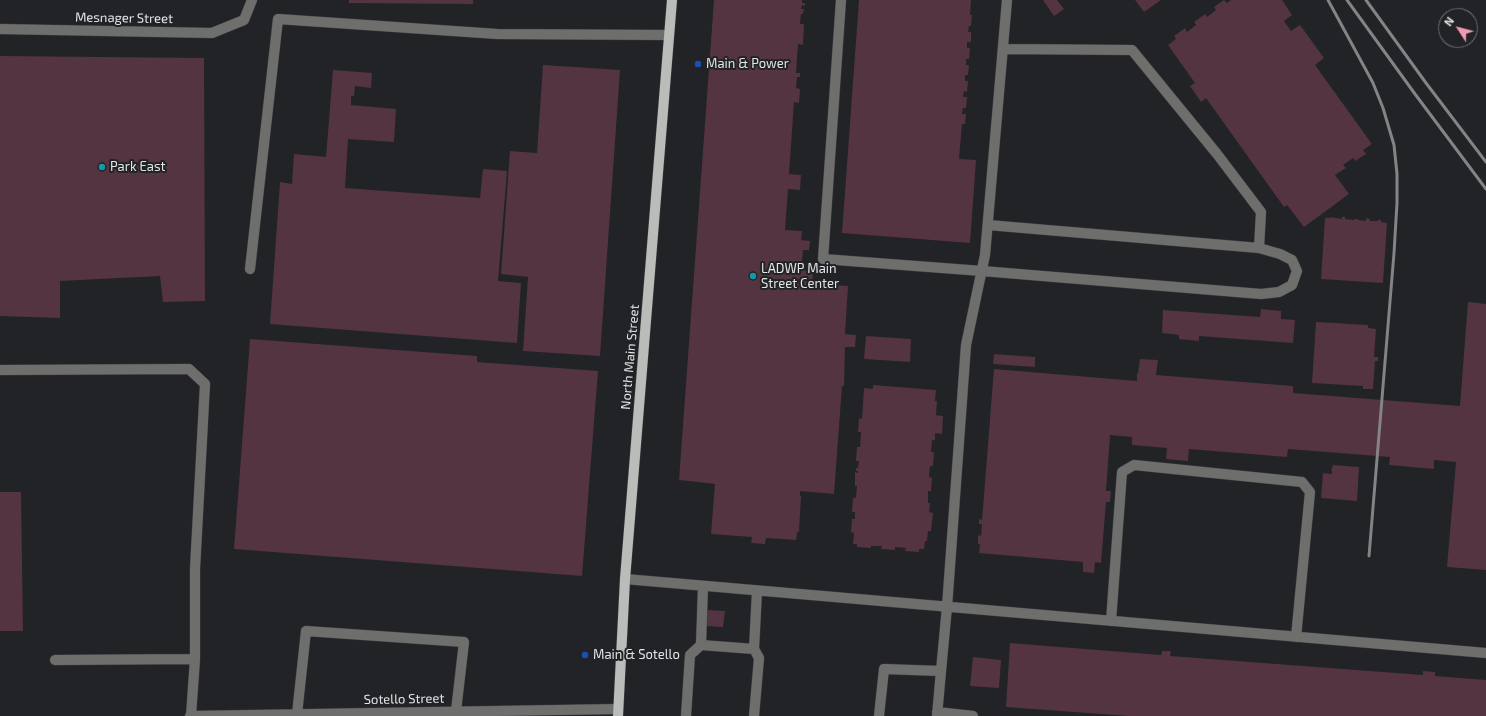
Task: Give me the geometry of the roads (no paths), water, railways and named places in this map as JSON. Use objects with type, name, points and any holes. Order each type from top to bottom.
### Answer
[{"type":"main road","name":"North Main Street","points":[[618,712],[625,579],[672,0]]},
{"type":"street","name":"Mesnager Street","points":[[0,29],[212,33],[244,20],[252,0]]},
{"type":"street","points":[[841,0],[822,259],[1261,294],[1279,292],[1292,285],[1297,271],[1292,260],[1280,254],[1260,248],[988,225]]},
{"type":"street","points":[[974,716],[937,714],[947,607],[966,345],[985,255],[1007,0]]},
{"type":"street","points":[[250,269],[278,19],[496,34],[669,35]]},
{"type":"street","points":[[1003,49],[1132,50],[1217,154],[1261,212],[1260,248]]},
{"type":"street","points":[[0,370],[189,369],[205,384],[195,569],[195,659],[190,716]]},
{"type":"street","points":[[1110,621],[1122,472],[1134,465],[1302,482],[1310,492],[1296,637]]},
{"type":"street","points":[[625,579],[1486,654]]},
{"type":"street","points":[[702,646],[703,586]]},
{"type":"street","points":[[754,716],[757,591]]},
{"type":"street","points":[[296,714],[306,631],[464,642],[456,711]]},
{"type":"street","points":[[686,716],[690,655],[702,646],[756,653]]},
{"type":"street","points":[[55,660],[195,659]]},
{"type":"street","points":[[879,716],[884,669],[941,671]]},
{"type":"street","name":"Sotello Street","points":[[190,716],[456,711],[618,712]]},
{"type":"railway","points":[[1328,0],[1373,83],[1383,108],[1394,145],[1397,174],[1394,253],[1369,556]]},
{"type":"railway","points":[[1347,0],[1486,189]]},
{"type":"railway","points":[[1366,0],[1486,162]]},
{"type":"place","name":"Main & Power","points":[[698,64]]},
{"type":"place","name":"Park East","points":[[102,167]]},
{"type":"place","name":"LADWP Main Street Center","points":[[753,276]]},
{"type":"place","name":"Main & Sotello","points":[[585,655]]}]
